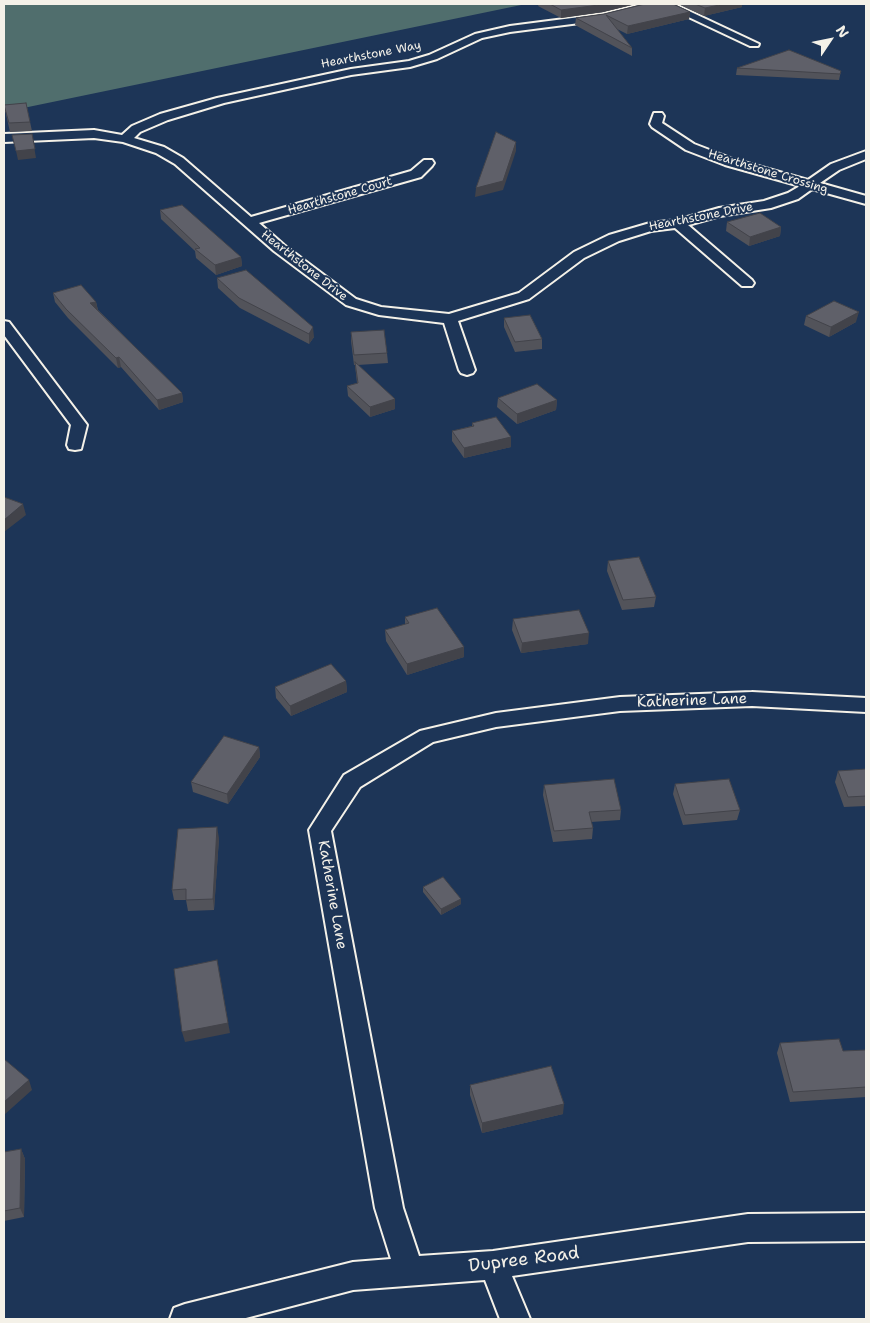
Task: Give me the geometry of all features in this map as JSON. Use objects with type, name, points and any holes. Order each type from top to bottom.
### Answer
[{"type":"street","name":"Hearthstone Way","points":[[126,139],[136,130],[164,117],[221,100],[351,72],[410,64],[433,57],[479,36],[510,29],[604,17],[654,4]]},
{"type":"street","points":[[666,4],[754,44]]},
{"type":"street","name":"Hearthstone Crossing","points":[[658,116],[656,124],[690,147],[729,162],[866,200]]},
{"type":"street","name":"Hearthstone Drive","points":[[4,138],[94,134],[126,139],[160,150],[179,161],[279,248],[351,302],[379,311],[450,319],[524,296],[579,256],[614,238],[650,227],[678,224],[719,212],[766,205],[794,196],[835,167],[866,155]]},
{"type":"street","name":"Hearthstone Court","points":[[249,222],[416,174],[428,163]]},
{"type":"street","points":[[678,224],[747,283]]},
{"type":"street","points":[[450,319],[467,370]]},
{"type":"street","points":[[4,325],[79,425],[75,444]]},
{"type":"street","name":"Katherine Lane","points":[[409,1271],[389,1208],[320,830],[352,781],[427,736],[496,720],[620,704],[752,698],[866,705]]},
{"type":"street","name":"Dupree Road","points":[[185,1319],[353,1276],[493,1265],[748,1228],[866,1227]]},
{"type":"street","points":[[493,1265],[515,1319]]},
{"type":"green space","points":[[4,4],[526,4],[4,112]]},
{"type":"building","points":[[550,4],[606,4],[561,10]]},
{"type":"building","points":[[645,4],[673,4],[690,12],[628,26],[606,15],[632,48],[576,18],[604,14]]},
{"type":"building","points":[[695,4],[724,4],[705,8]]},
{"type":"building","points":[[789,50],[841,71],[840,74],[737,68]]},
{"type":"building","points":[[26,103],[30,122],[9,123],[4,105]]},
{"type":"building","points":[[496,132],[516,142],[503,181],[476,188]]},
{"type":"building","points":[[32,134],[35,149],[16,151],[12,135]]},
{"type":"building","points":[[182,205],[241,257],[215,265],[195,249],[200,248],[160,210]]},
{"type":"building","points":[[760,213],[781,227],[750,237],[727,222]]},
{"type":"building","points":[[246,270],[313,327],[309,334],[239,298],[217,278]]},
{"type":"building","points":[[81,285],[96,302],[90,303],[182,393],[157,400],[119,357],[116,358],[66,309],[53,293]]},
{"type":"building","points":[[834,301],[859,312],[831,327],[806,316]]},
{"type":"building","points":[[530,315],[542,339],[515,342],[504,318]]},
{"type":"building","points":[[384,330],[387,353],[354,355],[351,332]]},
{"type":"building","points":[[355,362],[395,399],[370,407],[347,386],[358,383]]},
{"type":"building","points":[[537,384],[557,400],[517,414],[498,398]]},
{"type":"building","points":[[496,417],[511,437],[464,448],[452,431],[474,426],[472,423]]},
{"type":"building","points":[[4,497],[23,504],[4,520]]},
{"type":"building","points":[[639,557],[656,597],[623,600],[608,561]]},
{"type":"building","points":[[437,608],[464,647],[407,664],[385,630],[409,623],[405,617]]},
{"type":"building","points":[[579,610],[589,633],[522,643],[513,619]]},
{"type":"building","points":[[331,664],[346,681],[290,706],[275,687]]},
{"type":"building","points":[[224,736],[259,747],[227,794],[191,782]]},
{"type":"building","points":[[866,769],[866,796],[848,797],[838,771]]},
{"type":"building","points":[[614,779],[621,810],[589,812],[593,828],[554,831],[544,785]]},
{"type":"building","points":[[729,779],[740,810],[685,815],[675,784]]},
{"type":"building","points":[[217,827],[213,899],[186,900],[186,889],[172,890],[178,829]]},
{"type":"building","points":[[443,877],[461,899],[441,909],[423,887]]},
{"type":"building","points":[[217,960],[228,1023],[182,1032],[174,969]]},
{"type":"building","points":[[839,1039],[843,1051],[866,1050],[866,1087],[793,1092],[780,1043]]},
{"type":"building","points":[[4,1059],[29,1080],[4,1102]]},
{"type":"building","points":[[551,1066],[564,1104],[482,1123],[470,1085]]},
{"type":"building","points":[[21,1149],[20,1208],[4,1211],[4,1152]]}]
